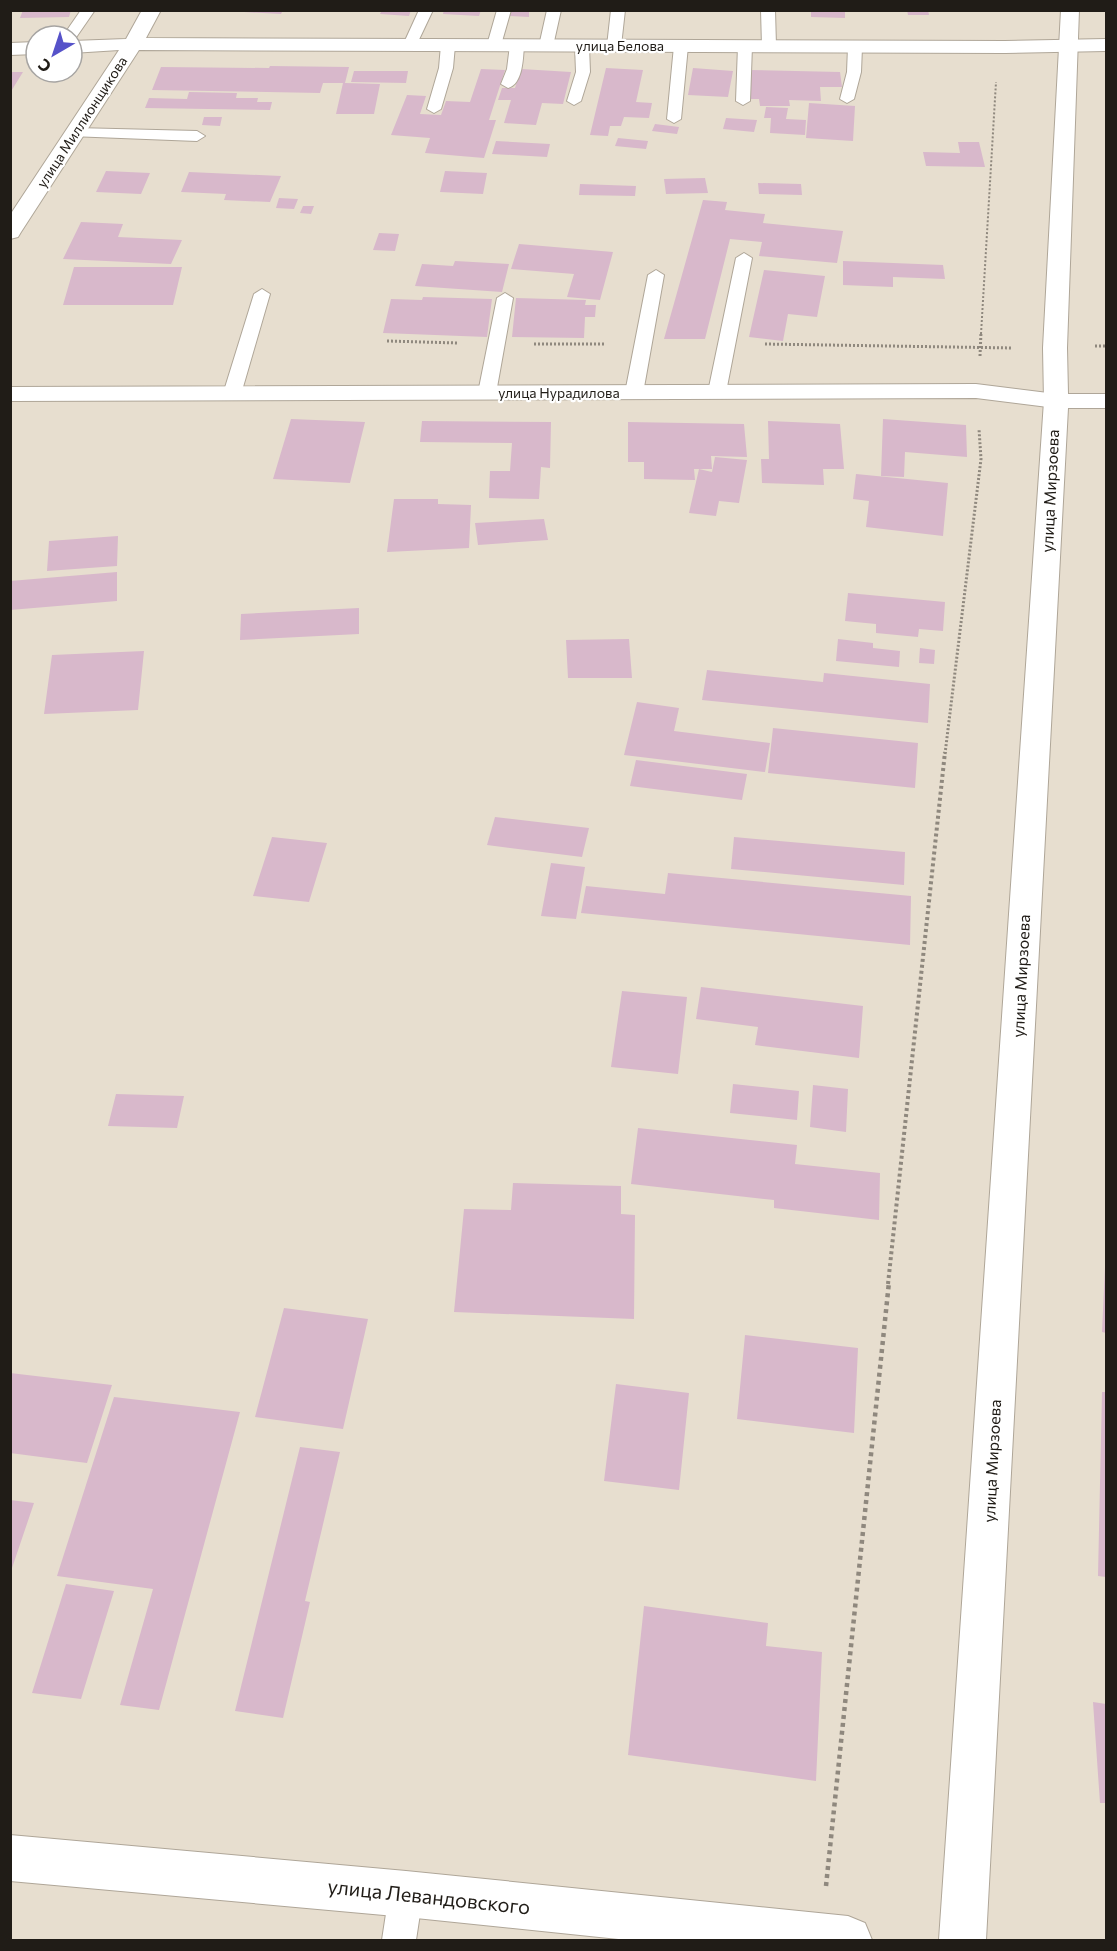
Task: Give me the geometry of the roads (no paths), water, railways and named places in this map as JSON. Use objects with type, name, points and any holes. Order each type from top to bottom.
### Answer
[{"type":"street","name":"улица Миллионщикова","points":[[10,232],[133,44],[152,10]]},
{"type":"street","name":"улица Мирзоева","points":[[962,1941],[1056,401],[1055,348],[1070,10]]},
{"type":"street","name":"улица Белова","points":[[84,46],[1005,47],[1107,45]]},
{"type":"street","name":"улица Нурадилова","points":[[10,394],[976,392],[1056,401],[1107,401]]},
{"type":"street","name":"улица Левандовского","points":[[10,1858],[406,1894],[835,1939]]},
{"type":"lane","points":[[78,24],[88,10]]},
{"type":"lane","points":[[410,45],[426,10]]},
{"type":"lane","points":[[494,45],[504,10]]},
{"type":"lane","points":[[546,45],[554,10]]},
{"type":"lane","points":[[614,46],[618,10]]},
{"type":"lane","points":[[768,10],[770,46]]},
{"type":"lane","points":[[434,109],[446,68],[448,45]]},
{"type":"lane","points":[[508,84],[514,69],[517,45]]},
{"type":"lane","points":[[574,101],[583,72],[582,46]]},
{"type":"lane","points":[[674,119],[681,46]]},
{"type":"lane","points":[[743,101],[746,46]]},
{"type":"lane","points":[[847,99],[854,72],[855,46]]},
{"type":"lane","points":[[75,133],[197,136]]},
{"type":"lane","points":[[717,392],[744,258]]},
{"type":"lane","points":[[634,393],[656,275]]},
{"type":"lane","points":[[232,394],[262,294]]},
{"type":"lane","points":[[487,393],[505,298]]},
{"type":"lane","points":[[399,1941],[406,1894]]}]
